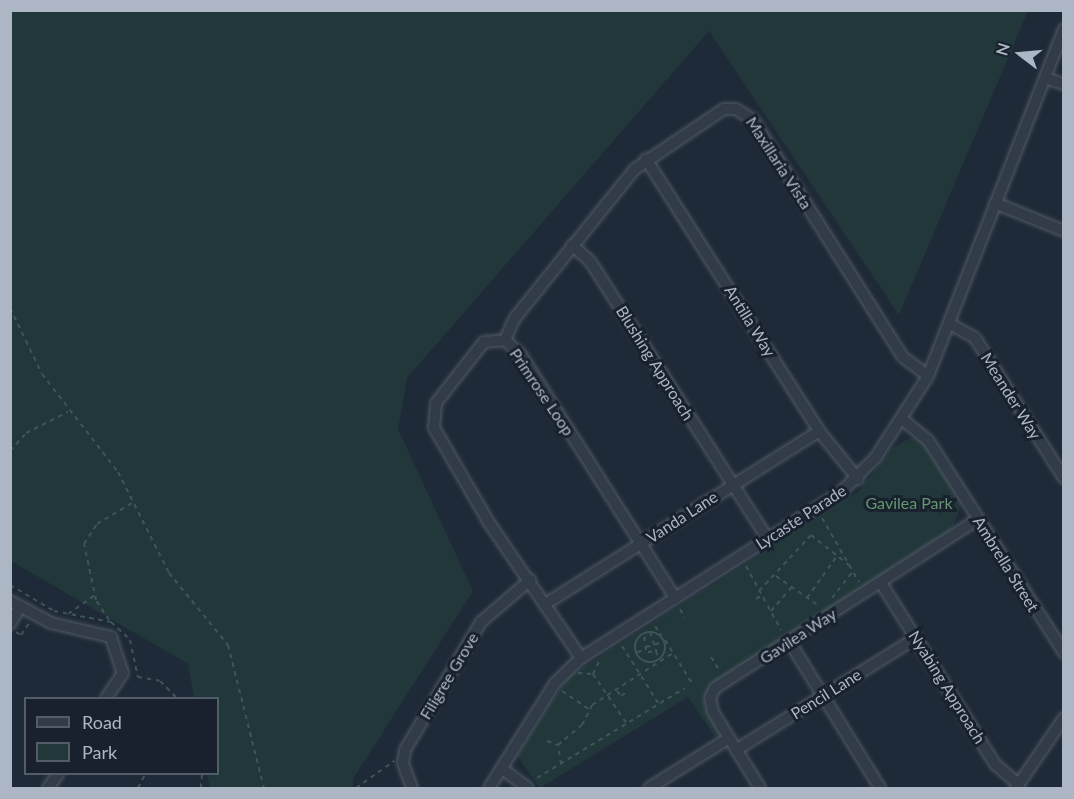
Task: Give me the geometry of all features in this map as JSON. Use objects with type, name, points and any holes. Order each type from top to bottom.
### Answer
[{"type":"street","name":"Lycaste Parade","points":[[489,789],[504,770],[555,683],[582,658],[677,603],[858,479],[903,420],[928,376],[950,324],[1064,29]]},
{"type":"street","points":[[1045,78],[1064,84]]},
{"type":"street","name":"Maxillaria Vista","points":[[505,340],[514,318],[572,245],[646,159],[724,109],[746,112],[903,357],[928,376]]},
{"type":"street","name":"Antilla Way","points":[[646,159],[819,431],[858,479]]},
{"type":"street","points":[[995,203],[1064,231]]},
{"type":"street","name":"Blushing Approach","points":[[572,245],[590,261],[768,539]]},
{"type":"street","name":"Meander Way","points":[[950,324],[975,338],[1064,478]]},
{"type":"street","name":"Primrose Loop","points":[[582,658],[457,472],[431,417],[484,342],[505,340],[520,355],[677,603]]},
{"type":"street","name":"Ambrella Street","points":[[903,420],[928,440],[1064,653]]},
{"type":"street","name":"Vanda Lane","points":[[547,603],[819,431]]},
{"type":"street","name":"Gavilea Way","points":[[760,789],[713,712],[710,698],[715,688],[882,583],[978,519]]},
{"type":"street","name":"Filigree Grove","points":[[412,789],[402,763],[405,750],[482,622],[530,580]]},
{"type":"street","name":"Nyabing Approach","points":[[882,583],[995,764],[1018,787]]},
{"type":"street","points":[[10,601],[51,623],[111,637],[123,673],[107,697]]},
{"type":"street","points":[[10,624],[20,608]]},
{"type":"street","name":"Pencil Lane","points":[[736,750],[916,638]]},
{"type":"street","points":[[789,641],[880,789]]},
{"type":"street","points":[[1018,787],[1064,718]]},
{"type":"street","points":[[650,788],[729,738]]},
{"type":"street","points":[[504,770],[528,789]]},
{"type":"street","points":[[48,789],[57,775]]},
{"type":"path","points":[[10,308],[33,358],[68,412],[113,465],[169,573],[228,645],[264,789]]},
{"type":"path","points":[[10,451],[26,433],[68,412]]},
{"type":"path","points":[[111,622],[95,594],[84,556],[86,539],[97,524],[132,503]]},
{"type":"path","points":[[822,518],[859,582]]},
{"type":"path","points":[[759,591],[776,576],[807,537],[815,536],[850,566]]},
{"type":"path","points":[[828,548],[836,541]]},
{"type":"path","points":[[807,598],[838,555]]},
{"type":"path","points":[[746,567],[781,630]]},
{"type":"path","points":[[832,598],[853,570]]},
{"type":"path","points":[[776,576],[819,606]]},
{"type":"path","points":[[771,611],[792,587]]},
{"type":"path","points":[[68,614],[91,603],[95,594]]},
{"type":"path","points":[[756,599],[762,595]]},
{"type":"path","points":[[677,603],[685,618]]},
{"type":"path","points":[[10,629],[21,635],[34,622]]},
{"type":"path","points":[[656,626],[692,683]]},
{"type":"path","points":[[650,632],[657,634],[664,644],[660,661],[646,661],[637,653],[636,645],[643,634],[650,632]]},
{"type":"path","points":[[650,632],[650,638],[660,661]]},
{"type":"path","points":[[643,634],[646,661]]},
{"type":"path","points":[[650,638],[657,634]]},
{"type":"path","points":[[637,653],[654,644],[664,644]]},
{"type":"path","points":[[656,651],[664,644]]},
{"type":"path","points":[[636,645],[656,651]]},
{"type":"path","points":[[622,646],[659,704]]},
{"type":"path","points":[[558,745],[582,725],[589,710],[673,653]]},
{"type":"path","points":[[711,657],[718,668]]},
{"type":"path","points":[[593,674],[600,659]]},
{"type":"path","points":[[578,674],[593,674]]},
{"type":"path","points":[[593,674],[627,724]]},
{"type":"path","points":[[537,778],[685,688]]},
{"type":"path","points":[[561,690],[589,710]]},
{"type":"path","points":[[617,691],[621,696],[627,692]]},
{"type":"path","points":[[547,741],[558,745]]},
{"type":"path","points":[[558,745],[561,764]]},
{"type":"path","points":[[356,789],[398,759]]},
{"type":"path","points":[[138,789],[145,775]]},
{"type":"green space","points":[[11,10],[1028,10],[899,315],[709,31],[407,378],[398,429],[473,591],[353,779],[353,788],[210,788],[207,775],[219,775],[219,697],[194,697],[188,664],[11,561]]},
{"type":"green space","name":"Gavilea Park","points":[[912,437],[926,443],[963,500],[951,531],[709,686],[704,705],[719,733],[715,737],[688,697],[540,788],[517,756],[568,677],[859,491],[892,448]]}]
